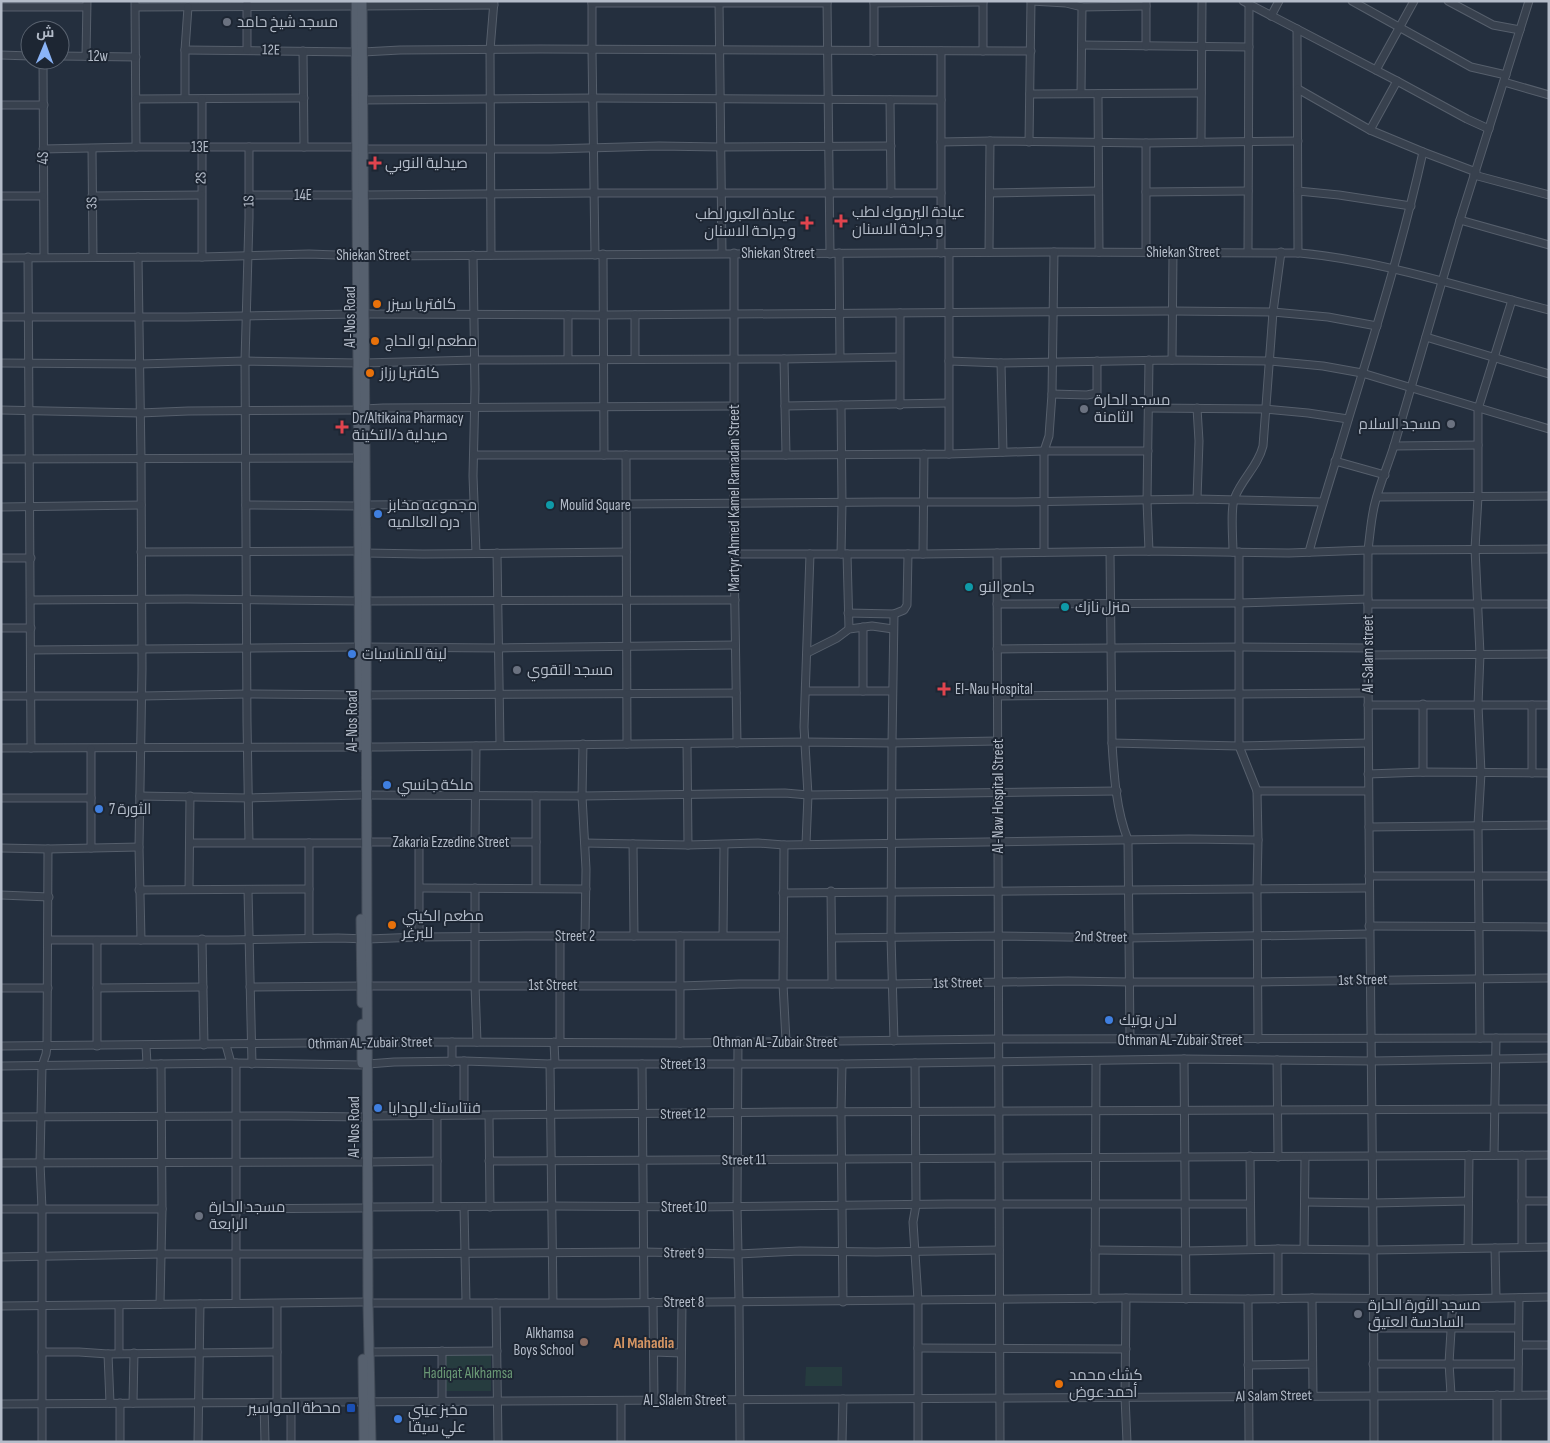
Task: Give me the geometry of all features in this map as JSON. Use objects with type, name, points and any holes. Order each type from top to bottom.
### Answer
[{"type":"main road","name":"Al-Nos Road","points":[[359,3],[365,1254],[367,1402],[371,1442]]},
{"type":"main road","name":"Al-Nos Road","points":[[359,52],[362,100],[360,148]]},
{"type":"main road","name":"Al-Nos Road","points":[[361,410],[358,458],[362,506]]},
{"type":"main road","name":"Al-Nos Road","points":[[364,1442],[369,1352],[366,1302]]},
{"type":"street","points":[[1029,142],[1031,1],[1082,6],[1146,4],[1146,46]]},
{"type":"street","points":[[1201,142],[1202,1]]},
{"type":"street","points":[[1271,16],[1279,1]]},
{"type":"street","points":[[1352,1],[1471,67],[1549,94]]},
{"type":"street","points":[[1376,70],[1414,1]]},
{"type":"street","points":[[1448,1],[1493,25],[1520,30]]},
{"type":"street","name":"Al-Salam street","points":[[1374,1442],[1372,1061],[1368,791],[1368,550],[1377,497],[1394,446],[1460,220],[1529,1]]},
{"type":"street","points":[[604,455],[604,315],[594,193],[592,2],[827,2],[830,254]]},
{"type":"street","points":[[719,2],[722,253]]},
{"type":"street","points":[[874,51],[874,2],[983,2],[983,51]]},
{"type":"street","points":[[136,147],[136,4],[188,7],[247,4],[494,3],[490,50],[491,255]]},
{"type":"street","points":[[1246,3],[1468,120],[1490,129]]},
{"type":"street","points":[[1246,3],[1249,46],[1248,252]]},
{"type":"street","points":[[1,7],[87,4],[86,56]]},
{"type":"street","points":[[247,4],[247,50]]},
{"type":"street","points":[[1082,6],[1082,93]]},
{"type":"street","points":[[185,98],[185,50],[188,7]]},
{"type":"street","points":[[1298,29],[1298,253]]},
{"type":"street","points":[[1082,46],[1249,46]]},
{"type":"street","name":"12E","points":[[185,50],[359,52],[400,50],[1030,51]]},
{"type":"street","points":[[303,51],[304,147]]},
{"type":"street","points":[[941,51],[941,253]]},
{"type":"street","points":[[1,55],[20,56]]},
{"type":"street","name":"12w","points":[[70,56],[136,57]]},
{"type":"street","name":"4S","points":[[43,70],[44,257]]},
{"type":"street","points":[[1370,130],[1397,81]]},
{"type":"street","points":[[1298,89],[1370,130],[1475,174],[1549,195]]},
{"type":"street","points":[[1030,94],[1201,93]]},
{"type":"street","points":[[1098,94],[1099,252]]},
{"type":"street","points":[[136,99],[304,98]]},
{"type":"street","points":[[362,100],[593,98],[941,100]]},
{"type":"street","name":"2S","points":[[202,99],[202,257]]},
{"type":"street","points":[[890,100],[891,193]]},
{"type":"street","points":[[1,105],[44,105]]},
{"type":"street","points":[[990,141],[990,252]]},
{"type":"street","points":[[941,142],[1146,143],[1298,141]]},
{"type":"street","points":[[1146,143],[1146,252]]},
{"type":"street","name":"13E","points":[[44,149],[136,147],[491,149],[659,146],[720,148],[891,146]]},
{"type":"street","name":"1S","points":[[249,147],[245,361],[249,842]]},
{"type":"street","name":"3S","points":[[92,149],[93,257]]},
{"type":"street","points":[[1310,552],[1335,461],[1394,269],[1423,152]]},
{"type":"street","points":[[990,193],[1098,191]]},
{"type":"street","points":[[1146,192],[1248,191]]},
{"type":"street","points":[[1298,191],[1411,206]]},
{"type":"street","name":"14E","points":[[249,196],[594,193],[941,193]]},
{"type":"street","points":[[1,196],[43,196]]},
{"type":"street","points":[[92,196],[201,196]]},
{"type":"street","points":[[1460,220],[1549,245]]},
{"type":"street","points":[[1044,552],[1044,451],[1049,436],[1052,394],[1054,252]]},
{"type":"street","points":[[1172,252],[1172,360]]},
{"type":"street","points":[[1258,1039],[1257,791],[1239,746],[1239,603],[1233,500],[1261,454],[1273,312],[1281,252]]},
{"type":"street","name":"Shiekan Street","points":[[1,258],[202,257],[309,254],[360,256],[1281,252],[1338,258],[1394,269],[1549,310]]},
{"type":"street","name":"Martyr Ahmed Kamel Ramadan Street","points":[[734,253],[734,554],[737,743]]},
{"type":"street","points":[[948,454],[949,253]]},
{"type":"street","points":[[839,254],[840,357]]},
{"type":"street","points":[[473,255],[475,360],[474,504],[476,553]]},
{"type":"street","points":[[138,256],[142,649],[139,847],[141,940]]},
{"type":"street","points":[[28,257],[31,748]]},
{"type":"street","points":[[1480,1038],[1478,824],[1481,773],[1478,705],[1480,654],[1475,549],[1478,497],[1478,409],[1512,300]]},
{"type":"street","points":[[1,317],[1172,311],[1273,312],[1328,317],[1377,326]]},
{"type":"street","points":[[900,313],[900,405]]},
{"type":"street","points":[[568,315],[568,359]]},
{"type":"street","points":[[635,315],[635,359]]},
{"type":"street","points":[[1426,337],[1549,374]]},
{"type":"street","points":[[1,363],[140,364],[245,361],[361,363],[475,360],[784,359],[899,356]]},
{"type":"street","points":[[784,359],[786,455]]},
{"type":"street","points":[[1149,360],[1147,500],[1149,551]]},
{"type":"street","points":[[1052,394],[1087,395],[1097,393],[1097,361]]},
{"type":"street","points":[[949,362],[1269,361],[1323,366],[1362,373],[1549,429]]},
{"type":"street","points":[[1001,363],[1003,452]]},
{"type":"street","points":[[785,406],[948,404]]},
{"type":"street","points":[[841,405],[842,503],[848,629]]},
{"type":"street","points":[[1,410],[140,413],[188,410],[734,406]]},
{"type":"street","points":[[1148,408],[1265,409],[1348,419]]},
{"type":"street","points":[[1196,408],[1199,441],[1197,499]]},
{"type":"street","points":[[1394,446],[1478,444]]},
{"type":"street","points":[[474,454],[841,455],[1148,451]]},
{"type":"street","points":[[923,554],[924,454]]},
{"type":"street","points":[[626,455],[627,744]]},
{"type":"street","points":[[1,459],[358,458]]},
{"type":"street","points":[[1335,461],[1385,475]]},
{"type":"street","points":[[1377,497],[1549,496]]},
{"type":"street","points":[[626,504],[1043,502],[1197,499],[1323,502]]},
{"type":"street","points":[[246,505],[362,506],[474,504]]},
{"type":"street","points":[[1,507],[141,505]]},
{"type":"street","points":[[734,554],[1549,550]]},
{"type":"street","points":[[141,552],[362,552],[423,554],[626,552]]},
{"type":"street","points":[[1110,552],[1112,743],[1117,791],[1123,827],[1128,840],[1130,1040]]},
{"type":"street","points":[[497,553],[500,745]]},
{"type":"street","points":[[806,844],[808,795],[805,742],[810,554]]},
{"type":"street","points":[[848,613],[894,614],[904,610],[907,605],[908,554]]},
{"type":"street","name":"Al-Naw Hospital Street","points":[[997,554],[1000,1442]]},
{"type":"street","points":[[1,558],[31,558]]},
{"type":"street","points":[[31,600],[735,600]]},
{"type":"street","points":[[997,604],[1368,601],[1549,604]]},
{"type":"street","points":[[894,614],[891,937],[894,1041]]},
{"type":"street","points":[[807,653],[837,638],[848,629],[863,627],[893,629]]},
{"type":"street","points":[[863,627],[863,691]]},
{"type":"street","points":[[1,628],[31,628]]},
{"type":"street","points":[[31,650],[735,645]]},
{"type":"street","points":[[997,649],[1240,647],[1368,652],[1549,654]]},
{"type":"street","points":[[806,691],[892,691]]},
{"type":"street","points":[[1,696],[736,693]]},
{"type":"street","points":[[997,696],[1368,693]]},
{"type":"street","points":[[1423,704],[1423,772]]},
{"type":"street","points":[[1368,705],[1549,705]]},
{"type":"street","points":[[1532,705],[1532,773]]},
{"type":"street","points":[[1,748],[998,741]]},
{"type":"street","points":[[1112,743],[1239,746],[1368,743]]},
{"type":"street","points":[[583,744],[582,796],[586,936]]},
{"type":"street","points":[[687,744],[688,845]]},
{"type":"street","points":[[475,843],[476,746]]},
{"type":"street","points":[[91,748],[91,848]]},
{"type":"street","points":[[1368,774],[1423,772],[1549,773]]},
{"type":"street","points":[[140,796],[249,798],[363,795],[808,795],[1117,791]]},
{"type":"street","points":[[1257,791],[1368,791]]},
{"type":"street","points":[[189,889],[190,796]]},
{"type":"street","points":[[536,796],[536,888]]},
{"type":"street","points":[[1,798],[91,798]]},
{"type":"street","points":[[1369,827],[1549,824]]},
{"type":"street","points":[[584,842],[688,845],[758,843],[784,845],[1258,840]]},
{"type":"street","points":[[419,842],[419,937]]},
{"type":"street","name":"Zakaria Ezzedine Street","points":[[190,843],[536,842]]},
{"type":"street","points":[[309,843],[309,938]]},
{"type":"street","points":[[633,844],[634,936]]},
{"type":"street","points":[[723,935],[724,845]]},
{"type":"street","points":[[784,845],[782,936],[786,1041]]},
{"type":"street","points":[[1,848],[139,847]]},
{"type":"street","points":[[42,1442],[42,1209],[40,1163],[42,1066],[47,1046],[48,849]]},
{"type":"street","points":[[1369,876],[1549,876]]},
{"type":"street","points":[[420,888],[586,889]]},
{"type":"street","points":[[475,888],[477,1042]]},
{"type":"street","points":[[783,893],[831,891],[1369,888]]},
{"type":"street","points":[[139,890],[309,889]]},
{"type":"street","points":[[248,890],[252,1064]]},
{"type":"street","points":[[831,891],[832,984]]},
{"type":"street","points":[[1,895],[48,896]]},
{"type":"street","points":[[1369,926],[1549,927]]},
{"type":"street","name":"2nd Street","points":[[832,938],[998,936],[1129,938],[1369,934]]},
{"type":"street","name":"Street 2","points":[[48,940],[364,939],[476,936],[782,936]]},
{"type":"street","points":[[553,1302],[551,1114],[552,1064],[557,1042],[560,986],[560,936]]},
{"type":"street","points":[[680,936],[680,1042]]},
{"type":"street","points":[[202,940],[204,1045]]},
{"type":"street","points":[[97,941],[97,1046]]},
{"type":"street","name":"1st Street","points":[[250,987],[680,986],[1549,978]]},
{"type":"street","points":[[98,988],[203,987]]},
{"type":"street","points":[[1,988],[48,988]]},
{"type":"street","points":[[1494,1155],[1496,1038]]},
{"type":"street","name":"Othman AL-Zubair Street","points":[[1,1046],[998,1039],[1549,1038]]},
{"type":"street","points":[[738,1041],[737,1206],[740,1442]]},
{"type":"street","points":[[452,1042],[452,1062]]},
{"type":"street","points":[[226,1045],[234,1063],[236,1116],[236,1303]]},
{"type":"street","points":[[146,1046],[147,1064]]},
{"type":"street","name":"Street 13","points":[[1,1066],[452,1062],[842,1064],[1184,1059],[1372,1061],[1549,1058]]},
{"type":"street","points":[[1184,1059],[1186,1299]]},
{"type":"street","points":[[1276,1060],[1278,1157]]},
{"type":"street","points":[[1096,1061],[1096,1299]]},
{"type":"street","points":[[464,1062],[464,1115]]},
{"type":"street","points":[[915,1063],[916,1205],[913,1222],[918,1300],[918,1442]]},
{"type":"street","points":[[160,1304],[162,1209],[161,1064]]},
{"type":"street","points":[[642,1064],[644,1302]]},
{"type":"street","points":[[842,1064],[843,1302]]},
{"type":"street","name":"Street 12","points":[[1,1117],[365,1117],[841,1112],[1549,1109]]},
{"type":"street","points":[[437,1115],[437,1207]]},
{"type":"street","points":[[489,1116],[490,1207]]},
{"type":"street","points":[[1468,1248],[1469,1155]]},
{"type":"street","points":[[1522,1155],[1522,1247]]},
{"type":"street","name":"Street 11","points":[[489,1161],[1549,1155]]},
{"type":"street","points":[[1250,1156],[1251,1249]]},
{"type":"street","points":[[1304,1249],[1305,1157]]},
{"type":"street","points":[[1,1163],[437,1161]]},
{"type":"street","points":[[1305,1202],[1468,1201]]},
{"type":"street","points":[[1522,1201],[1549,1201]]},
{"type":"street","name":"Street 10","points":[[236,1209],[1250,1204]]},
{"type":"street","points":[[464,1207],[466,1302]]},
{"type":"street","points":[[1,1209],[162,1209]]},
{"type":"street","points":[[1095,1250],[1373,1250],[1549,1247]]},
{"type":"street","points":[[1495,1248],[1496,1298]]},
{"type":"street","points":[[1278,1249],[1278,1299]]},
{"type":"street","name":"Street 9","points":[[1,1257],[160,1254],[644,1252],[738,1254],[999,1250]]},
{"type":"street","name":"Street 8","points":[[1,1306],[366,1302],[843,1302],[1126,1298],[1248,1300],[1549,1297]]},
{"type":"street","points":[[1126,1298],[1125,1397],[1127,1442]]},
{"type":"street","points":[[1312,1298],[1313,1395]]},
{"type":"street","points":[[1518,1395],[1519,1298]]},
{"type":"street","points":[[1451,1394],[1449,1363],[1453,1299]]},
{"type":"street","points":[[1248,1300],[1249,1442]]},
{"type":"street","points":[[653,1302],[654,1400]]},
{"type":"street","points":[[681,1400],[682,1302]]},
{"type":"street","points":[[496,1303],[498,1442]]},
{"type":"street","points":[[198,1442],[200,1304]]},
{"type":"street","points":[[277,1304],[277,1403]]},
{"type":"street","points":[[119,1306],[119,1352]]},
{"type":"street","points":[[1373,1328],[1518,1328]]},
{"type":"street","points":[[1519,1345],[1549,1345]]},
{"type":"street","points":[[918,1348],[1126,1349]]},
{"type":"street","points":[[442,1351],[442,1401]]},
{"type":"street","points":[[369,1352],[497,1351]]},
{"type":"street","points":[[42,1352],[108,1354],[119,1352],[277,1352]]},
{"type":"street","points":[[654,1352],[681,1353]]},
{"type":"street","points":[[133,1403],[134,1353]]},
{"type":"street","points":[[108,1354],[110,1403]]},
{"type":"street","points":[[1248,1365],[1312,1364]]},
{"type":"street","points":[[1373,1364],[1518,1364]]},
{"type":"street","name":"Al Salam Street","points":[[1000,1399],[1313,1395],[1549,1395]]},
{"type":"street","points":[[1497,1395],[1497,1442]]},
{"type":"street","points":[[842,1442],[843,1399]]},
{"type":"street","name":"Al_Slalem Street","points":[[1,1404],[1000,1399]]},
{"type":"street","points":[[621,1401],[621,1442]]},
{"type":"street","points":[[120,1403],[120,1442]]},
{"type":"street","points":[[264,1403],[264,1442]]},
{"type":"street","points":[[291,1403],[291,1442]]},
{"type":"green space","name":"Hadiqat Alkhamsa","points":[[445,1355],[491,1355],[491,1391],[446,1391]]},
{"type":"green space","points":[[806,1367],[842,1367],[842,1386],[805,1386]]},
{"type":"place","name":"مسجد شيخ حامد","points":[[227,22]]},
{"type":"place","name":"صيدلية النوبي","points":[[375,163]]},
{"type":"place","name":"عيادة اليرموك لطب و جراحة الاسنان","points":[[841,221]]},
{"type":"place","name":"عيادة العبور لطب و جراحة الاسنان","points":[[807,223]]},
{"type":"place","name":"كافتريا سيزر","points":[[377,304]]},
{"type":"place","name":"مطعم ابو الحاج","points":[[375,341]]},
{"type":"place","name":"كافتريا رزاز","points":[[370,373]]},
{"type":"place","name":"مسجد الحارة الثامنة","points":[[1084,409]]},
{"type":"place","name":"مسجد السلام","points":[[1451,424]]},
{"type":"place","name":"Dr/Altikaina Pharmacy صيدلية د/التكينة","points":[[342,427]]},
{"type":"place","name":"Moulid Square","points":[[550,505]]},
{"type":"place","name":"مجموعه مخابز دره العالميه","points":[[378,514]]},
{"type":"place","name":"جامع النو","points":[[969,587]]},
{"type":"place","name":"منزل نازك","points":[[1065,607]]},
{"type":"place","name":"لينة للمناسبات","points":[[352,654]]},
{"type":"place","name":"مسجد التقوي","points":[[517,670]]},
{"type":"place","name":"El-Nau Hospital","points":[[944,689]]},
{"type":"place","name":"ملكة جانسي","points":[[387,785]]},
{"type":"place","name":"الثورة 7","points":[[99,809]]},
{"type":"place","name":"مطعم الكيني للبرغر","points":[[392,925]]},
{"type":"place","name":"لدن بوتيك","points":[[1109,1020]]},
{"type":"place","name":"فنتاستك للهدايا","points":[[378,1108]]},
{"type":"place","name":"مسجد الحارة الرابعة","points":[[199,1216]]},
{"type":"place","name":"مسجد الثورة الحارة السادسة العتيق","points":[[1358,1314]]},
{"type":"place","name":"Alkhamsa Boys School","points":[[584,1342]]},
{"type":"place","name":"كشك محمد أحمد عوض","points":[[1059,1384]]},
{"type":"place","name":"محطة المواسير","points":[[351,1408]]},
{"type":"place","name":"مخبز عيني علي سيقا","points":[[398,1419]]},
{"type":"district","name":"Al Mahadia","points":[[644,1343]]}]
